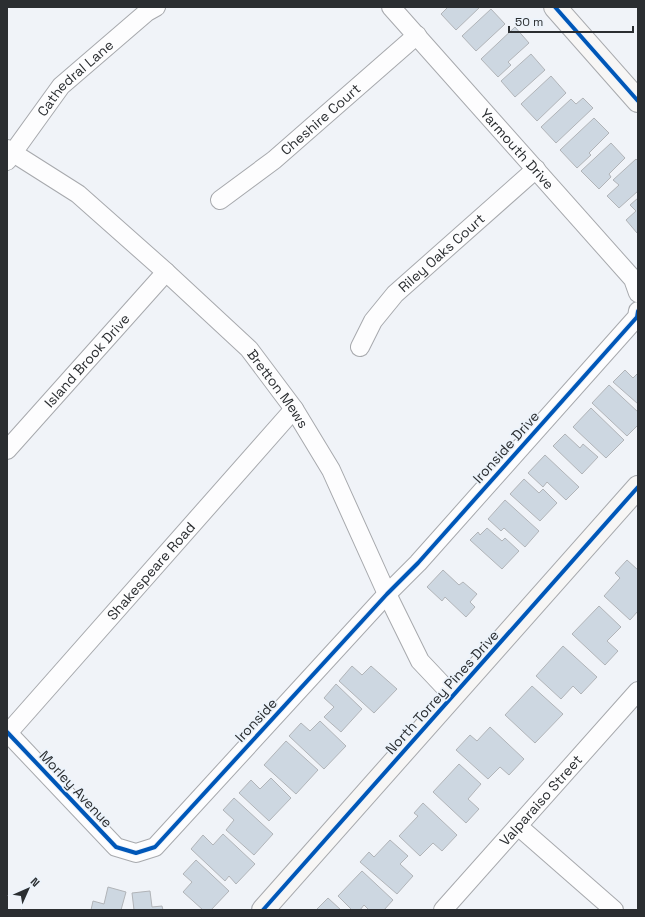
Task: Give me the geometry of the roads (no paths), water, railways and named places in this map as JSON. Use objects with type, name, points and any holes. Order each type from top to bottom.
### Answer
[{"type":"main road","points":[[555,7],[638,100]]},
{"type":"main road","name":"North Torrey Pines Drive","points":[[263,910],[638,487]]},
{"type":"street","name":"Cathedral Lane","points":[[9,154],[61,86],[147,12],[156,7]]},
{"type":"street","name":"Yarmouth Drive","points":[[391,7],[633,279],[638,294]]},
{"type":"street","name":"Cheshire Court","points":[[220,200],[274,160],[417,35]]},
{"type":"street","name":"Bretton Mews","points":[[9,154],[78,194],[166,272],[249,349],[294,409],[331,470],[387,594],[420,661],[453,696]]},
{"type":"street","name":"Riley Oaks Court","points":[[360,347],[373,321],[395,294],[536,169]]},
{"type":"street","name":"Island Brook Drive","points":[[7,450],[166,272]]},
{"type":"street","name":"Ironside Drive","points":[[387,594],[418,563],[637,317],[638,312]]},
{"type":"street","name":"Shakespeare Road","points":[[7,732],[294,409]]},
{"type":"street","name":"Ironside","points":[[136,853],[155,847],[387,594]]},
{"type":"street","name":"Valparaiso Street","points":[[443,910],[638,690]]},
{"type":"street","name":"Morley Avenue","points":[[7,732],[116,847],[136,853]]},
{"type":"street","points":[[518,826],[614,910]]}]
